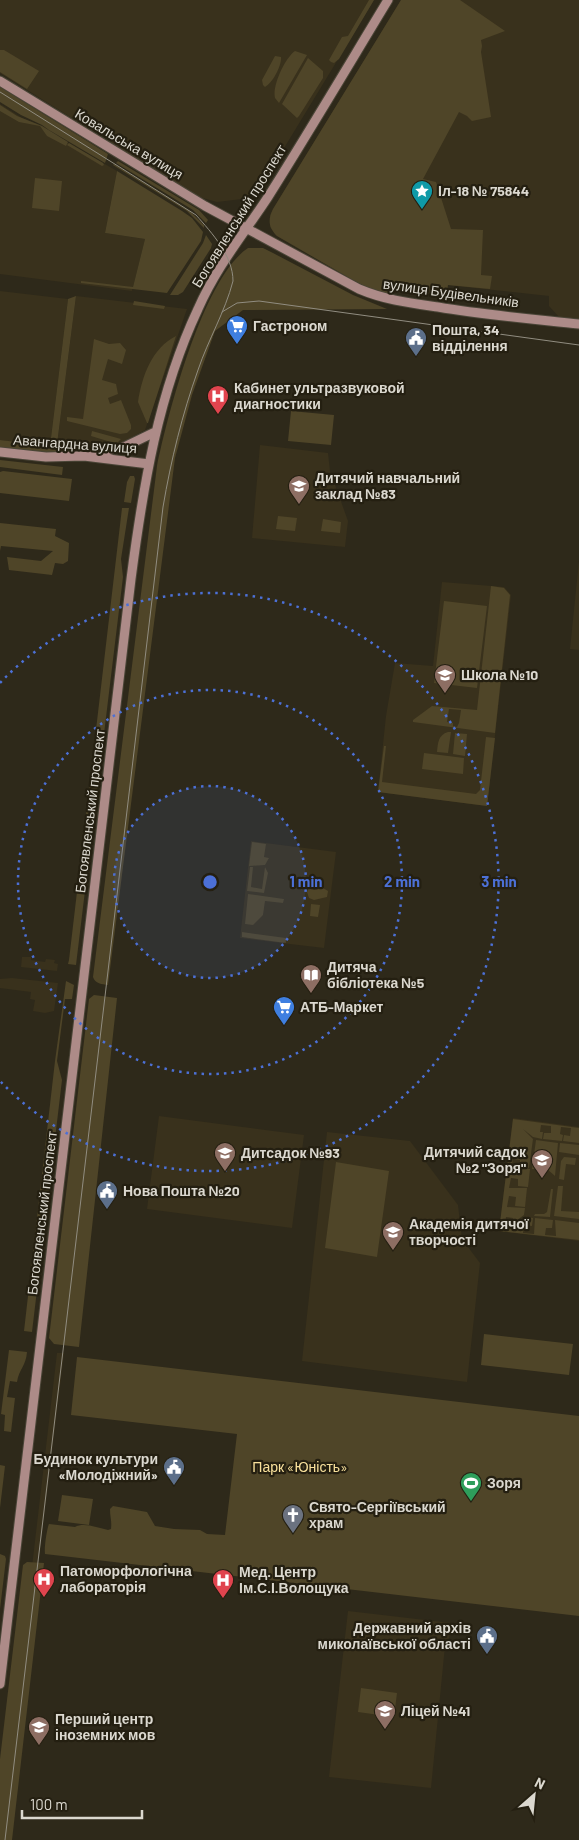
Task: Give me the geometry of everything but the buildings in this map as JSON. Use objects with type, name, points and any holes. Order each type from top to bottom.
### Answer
[{"type":"main road","name":"Богоявленський проспект","points":[[0,1684],[131,579],[148,464],[155,432],[174,371],[195,315],[219,268],[287,166],[388,0]]},
{"type":"main road","name":"Ковальська вулиця","points":[[0,81],[205,206],[246,228]]},
{"type":"main road","name":"вулиця Будівельників","points":[[246,228],[359,290],[380,298],[464,311],[579,324]]},
{"type":"main road","points":[[84,456],[124,447],[155,432]]},
{"type":"main road","name":"Авангардна вулиця","points":[[0,452],[46,457],[84,456],[148,464]]},
{"type":"shaded area","points":[[0,0],[374,0],[261,186],[242,199],[217,202],[199,197],[109,142],[106,138],[108,129],[91,130],[0,73]]},
{"type":"shaded area","points":[[401,0],[579,0],[579,319],[559,317],[549,306],[549,296],[448,285],[446,296],[392,290],[387,295],[277,236],[270,227],[270,215],[273,209]]},
{"type":"shaded area","points":[[0,104],[22,118],[42,126],[49,132],[117,171],[105,233],[145,239],[132,291],[0,274]]},
{"type":"shaded area","points":[[0,291],[68,299],[50,446],[0,440]]},
{"type":"shaded area","points":[[76,296],[187,309],[145,430],[121,443],[56,452]]},
{"type":"shaded area","name":"Дитячий навчальний заклад №83","points":[[260,445],[328,453],[330,471],[348,521],[345,547],[252,538]]},
{"type":"shaded area","points":[[579,561],[579,650],[570,649]]},
{"type":"shaded area","name":"Школа №10","points":[[442,582],[504,587],[511,595],[487,806],[378,792],[386,716],[395,663],[433,666]]},
{"type":"shaded area","points":[[251,841],[336,852],[324,948],[240,938]]},
{"type":"shaded area","points":[[22,957],[31,957],[31,960],[45,962],[46,959],[55,960],[54,963],[58,964],[57,971],[21,967]]},
{"type":"shaded area","points":[[12,978],[58,983],[54,1011],[45,1013],[33,1011],[35,1000],[30,999],[31,992],[0,988],[0,979]]},
{"type":"shaded area","name":"Дитсадок №93","points":[[159,1116],[304,1135],[292,1228],[147,1209]]},
{"type":"shaded area","name":"Дитячий садок №2 \"Зоря\"","points":[[513,1118],[579,1127],[579,1241],[499,1231]]},
{"type":"shaded area","name":"Академія дитячої творчості","points":[[327,1132],[410,1141],[458,1205],[462,1239],[480,1263],[467,1382],[302,1361]]},
{"type":"shaded area","points":[[57,1353],[64,1353],[5,1840],[0,1840]]},
{"type":"shaded area","name":"Ліцей №41","points":[[348,1611],[451,1623],[448,1646],[445,1646],[431,1788],[329,1777]]},
{"type":"green space","points":[[369,0],[374,0],[339,59],[334,63],[331,62],[329,60],[342,37],[348,36]]},
{"type":"green space","points":[[401,0],[460,0],[505,31],[481,40],[481,52],[491,117],[472,121],[459,112],[423,179],[436,182],[451,229],[483,230],[481,275],[492,276],[490,289],[448,285],[446,296],[392,290],[387,295],[365,287],[277,236],[270,226],[270,216],[273,209]]},
{"type":"green space","points":[[0,50],[4,50],[39,71],[27,89],[0,72]]},
{"type":"green space","points":[[295,51],[307,55],[279,103],[275,98],[277,80],[287,60]]},
{"type":"green space","points":[[275,56],[281,57],[280,64],[274,78],[265,87],[262,80]]},
{"type":"green space","points":[[308,58],[323,71],[323,78],[297,118],[282,104]]},
{"type":"green space","points":[[0,87],[108,154],[105,163],[0,102]]},
{"type":"green space","points":[[0,105],[17,116],[42,126],[68,142],[66,146],[47,136],[40,126],[19,122],[0,111]]},
{"type":"green space","points":[[69,143],[104,165],[102,166],[67,145]]},
{"type":"green space","points":[[118,161],[199,210],[208,220],[206,223],[193,210],[116,163]]},
{"type":"green space","points":[[114,164],[191,212],[204,225],[204,228],[187,211]]},
{"type":"green space","points":[[117,171],[192,218],[203,232],[201,241],[167,293],[81,283],[81,281],[133,287],[145,239],[105,233]]},
{"type":"green space","points":[[35,178],[62,181],[59,211],[32,208]]},
{"type":"green space","points":[[206,235],[212,244],[211,248],[183,292],[178,295],[170,295],[203,243]]},
{"type":"green space","points":[[248,248],[263,248],[353,295],[387,309],[243,310],[215,331],[192,395],[175,458],[108,985],[101,984],[95,981],[93,977],[157,466],[179,382],[202,316],[216,287],[232,264]]},
{"type":"green space","points":[[76,296],[56,452],[47,453],[0,448],[0,440],[50,446],[68,299]]},
{"type":"green space","points":[[134,301],[165,306],[164,309],[133,305]]},
{"type":"green space","points":[[176,336],[147,423],[138,402],[145,373],[154,355]]},
{"type":"green space","points":[[94,339],[109,344],[120,343],[126,350],[122,364],[108,359],[102,380],[116,384],[118,394],[108,398],[110,404],[121,400],[131,425],[131,429],[127,433],[120,434],[67,421],[67,417],[83,419]]},
{"type":"green space","points":[[291,411],[334,415],[331,445],[288,441]]},
{"type":"green space","points":[[92,431],[121,439],[114,443],[91,436]]},
{"type":"green space","points":[[0,460],[63,467],[62,475],[0,467]]},
{"type":"green space","points":[[0,472],[72,479],[69,501],[0,493]]},
{"type":"green space","points":[[130,476],[134,476],[135,479],[131,503],[124,502],[127,482]]},
{"type":"green space","points":[[122,508],[129,508],[121,559],[123,577],[76,965],[68,964]]},
{"type":"green space","points":[[278,516],[297,518],[295,531],[276,529]]},
{"type":"green space","points":[[323,519],[341,522],[340,533],[321,531]]},
{"type":"green space","points":[[0,523],[56,529],[55,536],[69,543],[68,561],[63,564],[55,563],[52,575],[9,570],[7,557],[41,561],[53,551],[1,546],[0,551]]},
{"type":"green space","points":[[491,586],[504,588],[510,595],[495,733],[413,722],[413,720],[432,706],[477,710]],"holes":[[[449,709],[461,710],[457,727],[453,726],[453,723],[447,722]]]},
{"type":"green space","points":[[444,601],[487,606],[477,688],[434,683]]},
{"type":"green space","points":[[451,732],[448,753],[437,752],[440,737]]},
{"type":"green space","points":[[455,733],[467,734],[465,756],[453,754]]},
{"type":"green space","points":[[486,737],[495,738],[487,806],[378,792],[384,746],[386,746],[382,782],[476,794],[480,790]]},
{"type":"green space","points":[[424,753],[464,758],[463,774],[422,769]]},
{"type":"green space","points":[[252,842],[266,844],[264,857],[269,858],[265,865],[249,866]]},
{"type":"green space","points":[[250,867],[253,867],[251,887],[262,889],[265,867],[268,873],[264,893],[247,891]]},
{"type":"green space","points":[[309,887],[314,890],[323,888],[328,891],[327,897],[314,900],[309,898],[307,892]]},
{"type":"green space","points":[[248,894],[284,899],[283,903],[265,901],[263,915],[253,925],[245,924]]},
{"type":"green space","points":[[311,904],[320,905],[318,917],[310,916]]},
{"type":"green space","points":[[242,932],[286,938],[286,943],[242,937]]},
{"type":"green space","points":[[66,981],[74,985],[72,999],[65,999],[57,1061],[62,1080],[32,1332],[24,1331]]},
{"type":"green space","points":[[94,995],[117,998],[79,1347],[54,1344],[49,1338],[89,999]]},
{"type":"green space","points":[[513,1119],[579,1128],[579,1143],[563,1141],[564,1135],[570,1136],[571,1128],[561,1127],[562,1141],[543,1139],[544,1133],[551,1133],[551,1126],[541,1125],[542,1139],[533,1137],[523,1129],[533,1139],[529,1168],[520,1166],[520,1160],[513,1159],[511,1169],[519,1170],[519,1167],[530,1169],[528,1187],[518,1186],[518,1179],[511,1178],[509,1188],[527,1188],[525,1207],[515,1206],[516,1197],[509,1196],[507,1207],[525,1208],[524,1215],[513,1223],[513,1218],[506,1217],[505,1226],[512,1227],[525,1217],[533,1218],[532,1226],[524,1225],[523,1233],[534,1234],[535,1218],[553,1220],[552,1228],[546,1228],[545,1235],[556,1236],[555,1220],[579,1223],[579,1240],[499,1231]]},
{"type":"green space","points":[[536,1140],[558,1143],[555,1176],[547,1169],[532,1169]]},
{"type":"green space","points":[[560,1143],[579,1145],[579,1155],[559,1152]]},
{"type":"green space","points":[[564,1157],[576,1158],[575,1165],[566,1164],[564,1180],[559,1179],[561,1161]]},
{"type":"green space","points":[[336,1162],[389,1171],[377,1257],[325,1248]]},
{"type":"green space","points":[[558,1186],[563,1186],[561,1211],[579,1212],[579,1219],[554,1216]]},
{"type":"green space","points":[[551,1189],[553,1189],[550,1217],[534,1216],[535,1214],[547,1212]]},
{"type":"green space","points":[[484,1334],[573,1344],[569,1375],[481,1365]]},
{"type":"green space","points":[[9,1350],[27,1352],[17,1382],[10,1381],[7,1397],[15,1398],[11,1432],[4,1431],[5,1415],[1,1414]]},
{"type":"green space","name":"Парк «Юність»","points":[[77,1357],[579,1416],[579,1616],[45,1554],[49,1524],[75,1527],[87,1525],[108,1530],[111,1529],[110,1509],[113,1506],[147,1512],[155,1526],[200,1530],[207,1534],[225,1535],[237,1434],[71,1415]]},
{"type":"green space","points":[[0,1465],[5,1466],[0,1508]]},
{"type":"green space","points":[[62,1495],[93,1499],[89,1525],[58,1521]]},
{"type":"green space","points":[[0,1554],[5,1556],[6,1559],[0,1609]]},
{"type":"green space","points":[[27,1562],[44,1563],[12,1840],[0,1840],[0,1759],[23,1565]]},
{"type":"green space","points":[[361,1688],[397,1693],[394,1717],[358,1712]]},
{"type":"tram line","points":[[0,92],[196,215],[215,237],[226,254],[233,281],[226,304],[202,359],[187,404],[173,455],[163,507],[5,1840]]},
{"type":"tram line","points":[[222,312],[237,303],[259,301],[579,345]]},
{"type":"place","name":"Іл-18 № 75844","points":[[422,210]]},
{"type":"place","name":"Гастроном","points":[[237,345]]},
{"type":"place","name":"Пошта, 34 відділення","points":[[416,357]]},
{"type":"place","name":"Кабинет ультразвуковой диагностики","points":[[218,415]]},
{"type":"place","name":"Дитячий навчальний заклад №83","points":[[299,505]]},
{"type":"place","name":"Школа №10","points":[[445,694]]},
{"type":"place","name":"Дитяча бібліотека №5","points":[[311,994]]},
{"type":"place","name":"АТБ-Маркет","points":[[284,1026]]},
{"type":"place","name":"Дитсадок №93","points":[[225,1172]]},
{"type":"place","name":"Дитячий садок №2 \"Зоря\"","points":[[542,1179]]},
{"type":"place","name":"Нова Пошта №20","points":[[107,1210]]},
{"type":"place","name":"Академія дитячої творчості","points":[[393,1251]]},
{"type":"place","name":"Будинок культури «Молодіжний»","points":[[174,1486]]},
{"type":"place","name":"Зоря","points":[[471,1502]]},
{"type":"place","name":"Свято-Сергіївський храм","points":[[293,1534]]},
{"type":"place","name":"Патоморфологічна лабораторія","points":[[44,1598]]},
{"type":"place","name":"Мед. Центр Ім.С.І.Волощука","points":[[223,1599]]},
{"type":"place","name":"Державний архів миколаївської області","points":[[487,1655]]},
{"type":"place","name":"Ліцей №41","points":[[385,1730]]},
{"type":"place","name":"Перший центр іноземних мов","points":[[39,1746]]}]
